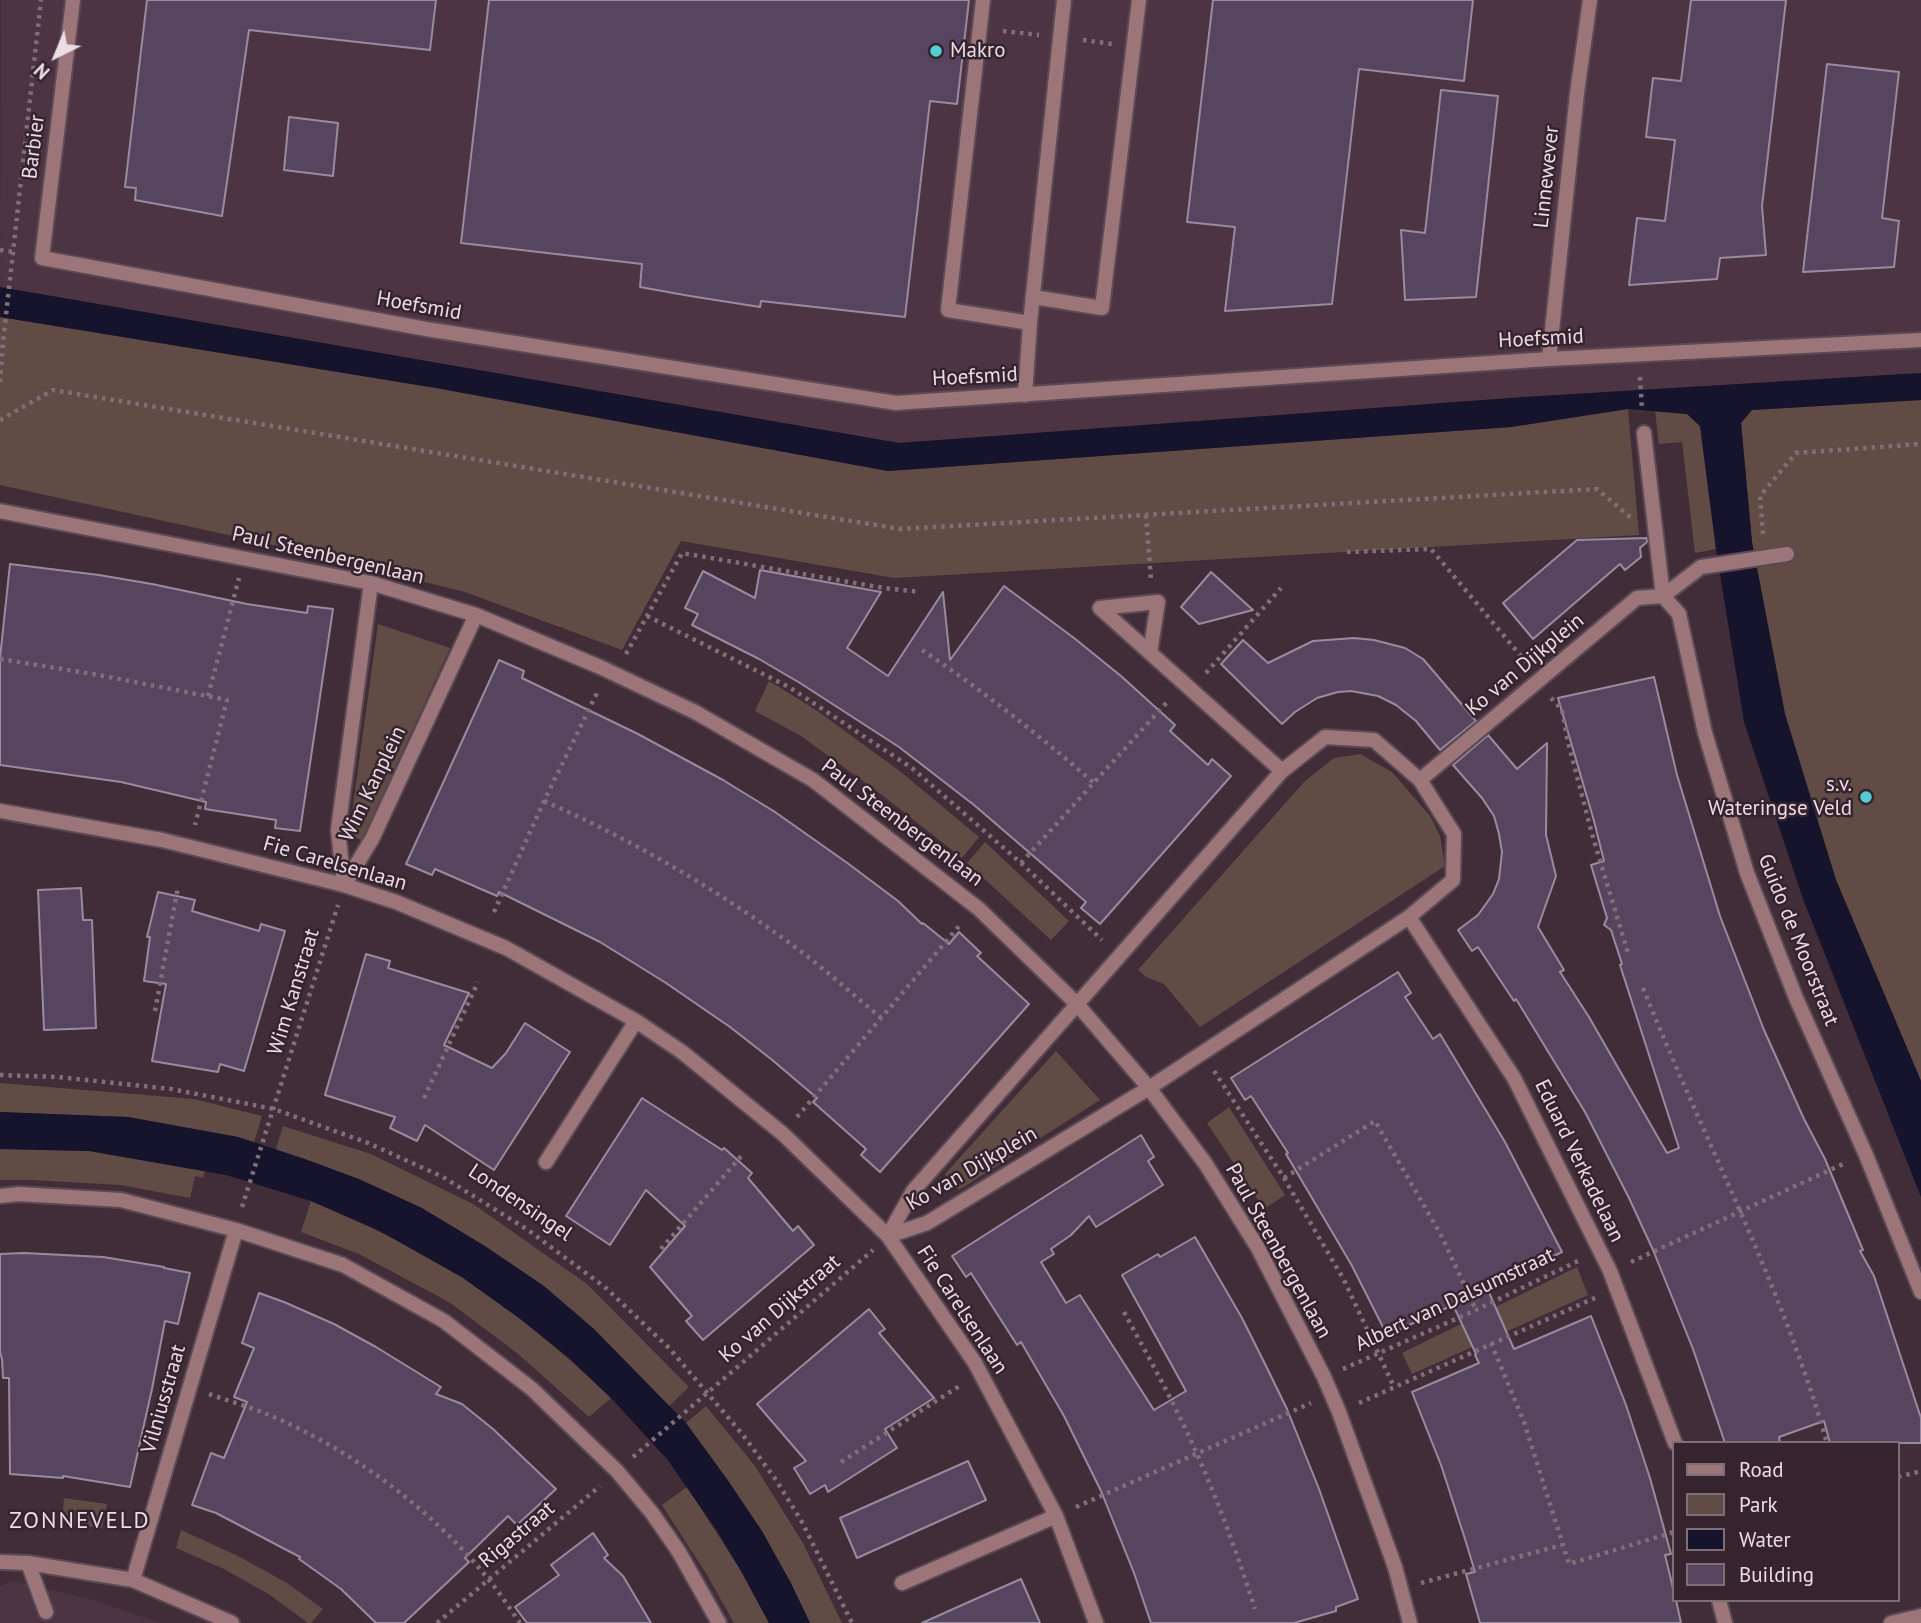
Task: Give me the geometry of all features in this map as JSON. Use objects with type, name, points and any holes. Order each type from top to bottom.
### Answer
[{"type":"street","name":"Barbier","points":[[42,258],[73,0]]},
{"type":"street","points":[[983,0],[948,310],[1030,323]]},
{"type":"street","points":[[1025,395],[1064,0]]},
{"type":"street","points":[[1033,297],[1102,308],[1139,0]]},
{"type":"street","name":"Linnewever","points":[[1549,359],[1577,93],[1590,0]]},
{"type":"street","name":"Hoefsmid","points":[[42,258],[426,329],[896,403],[1549,359],[1921,340]]},
{"type":"street","points":[[1644,433],[1663,596]]},
{"type":"street","name":"Paul Steenbergenlaan","points":[[0,511],[371,583],[476,615],[615,674],[695,712],[813,780],[979,909],[1077,1004],[1149,1088],[1205,1163],[1258,1248],[1339,1412],[1395,1567],[1410,1623]]},
{"type":"street","points":[[1663,596],[1700,567],[1787,554]]},
{"type":"street","name":"Wim Kanplein","points":[[344,885],[338,830],[371,583]]},
{"type":"street","name":"Ko van Dijkplein","points":[[1420,780],[1637,598],[1663,596]]},
{"type":"street","name":"Guido de Moorstraat","points":[[1663,596],[1679,614],[1706,733],[1747,873],[1796,998],[1866,1155],[1921,1292]]},
{"type":"street","points":[[1150,653],[1158,602],[1100,608],[1150,653],[1282,771]]},
{"type":"street","name":"Wim Kanplein","points":[[344,885],[372,839],[476,615]]},
{"type":"street","name":"Ko van Dijkplein","points":[[1325,737],[1362,739],[1374,740],[1420,780],[1454,834],[1453,880],[1409,918],[1149,1088],[927,1223],[888,1236],[913,1191],[1282,771],[1325,737]]},
{"type":"street","name":"Fie Carelsenlaan","points":[[0,811],[190,846],[344,885],[396,902],[506,948],[636,1021],[682,1052],[783,1134],[888,1236],[980,1373],[1056,1516],[1096,1623]]},
{"type":"street","name":"Eduard Verkadelaan","points":[[1409,918],[1514,1078],[1610,1271],[1674,1441]]},
{"type":"street","points":[[546,1162],[636,1021]]},
{"type":"street","points":[[0,1196],[18,1194],[121,1200],[236,1230],[343,1265],[444,1321],[532,1389],[617,1471],[652,1513],[679,1552],[719,1623]]},
{"type":"street","name":"Vilniusstraat","points":[[133,1580],[236,1230]]},
{"type":"street","points":[[902,1583],[1056,1516]]},
{"type":"street","points":[[0,1562],[28,1563],[133,1580],[232,1623]]},
{"type":"street","points":[[28,1563],[46,1612]]},
{"type":"street","points":[[1720,1602],[1725,1623]]},
{"type":"street","points":[[1891,1623],[1921,1616]]},
{"type":"path","points":[[0,382],[41,0]]},
{"type":"path","points":[[1640,382],[1644,433]]},
{"type":"path","points":[[0,420],[52,390],[900,528],[1597,489],[1656,540]]},
{"type":"path","points":[[1765,557],[1760,496],[1796,453],[1921,444]]},
{"type":"path","points":[[1146,515],[1153,603]]},
{"type":"path","points":[[1347,552],[1431,549],[1562,710],[1592,834],[1628,953]]},
{"type":"path","points":[[615,674],[682,553],[884,589],[920,592]]},
{"type":"path","points":[[208,696],[245,558]]},
{"type":"path","points":[[1021,863],[1281,588]]},
{"type":"path","points":[[647,616],[789,687],[912,768],[1021,863],[1119,956]]},
{"type":"path","points":[[922,650],[978,688],[1094,783]]},
{"type":"path","points":[[0,659],[228,700],[190,846]]},
{"type":"path","points":[[494,912],[598,690]]},
{"type":"path","points":[[544,801],[607,831],[721,896],[779,935],[881,1018]]},
{"type":"path","name":"Wim Kanstraat","points":[[245,1197],[344,885]]},
{"type":"path","points":[[155,1011],[178,887]]},
{"type":"path","points":[[783,1134],[960,925]]},
{"type":"path","points":[[424,1098],[478,982]]},
{"type":"path","points":[[1643,988],[1700,1125],[1741,1211],[1794,1343],[1826,1441]]},
{"type":"path","points":[[1203,1052],[1284,1178],[1343,1280],[1394,1387]]},
{"type":"path","name":"Londensingel","points":[[0,1075],[58,1077],[171,1089],[274,1109],[368,1143],[443,1177],[528,1230],[606,1288],[669,1348],[743,1435],[776,1480],[813,1544],[852,1623]]},
{"type":"path","points":[[1284,1178],[1375,1121],[1441,1236],[1476,1310]]},
{"type":"path","points":[[661,1248],[743,1154]]},
{"type":"path","points":[[1610,1271],[1866,1155]]},
{"type":"path","name":"Ko van Dijkstraat","points":[[637,1453],[888,1236]]},
{"type":"path","name":"Albert van Dalsumstraat","points":[[1324,1377],[1476,1310],[1600,1250]]},
{"type":"path","points":[[1339,1412],[1616,1288]]},
{"type":"path","points":[[1124,1312],[1197,1453],[1236,1551],[1255,1609]]},
{"type":"path","points":[[1491,1343],[1524,1423],[1569,1564],[1672,1533]]},
{"type":"path","points":[[841,1462],[980,1373]]},
{"type":"path","points":[[190,1387],[270,1415],[328,1444],[374,1474],[443,1530],[489,1579],[520,1623]]},
{"type":"path","points":[[1056,1516],[1331,1394]]},
{"type":"path","name":"Rigastraat","points":[[438,1623],[617,1471]]},
{"type":"path","points":[[1900,1476],[1921,1471]]},
{"type":"path","points":[[1401,1588],[1562,1545]]},
{"type":"shaded area","points":[[1,0],[1921,0],[1921,373],[1524,397],[899,443],[0,287]]},
{"type":"shaded area","points":[[14,1581],[96,1601],[161,1623],[0,1623],[0,1586]]},
{"type":"green space","points":[[0,317],[436,388],[888,471],[1511,427],[1628,409],[1639,535],[894,578],[681,541],[622,650],[465,592],[292,549],[0,485]]},
{"type":"green space","name":"s.v. Wateringse Veld","points":[[1921,400],[1921,1081],[1836,880],[1785,714],[1752,542],[1741,423],[1752,410]]},
{"type":"green space","points":[[1655,411],[1687,414],[1700,426],[1716,549],[1695,553],[1682,442],[1659,444]]},
{"type":"green space","points":[[378,624],[450,648],[362,840],[349,835]]},
{"type":"green space","points":[[769,681],[816,710],[901,772],[979,837],[962,858],[801,736],[755,711]]},
{"type":"green space","points":[[1360,754],[1392,772],[1430,816],[1440,836],[1445,866],[1200,1027],[1164,984],[1146,977],[1138,970],[1304,782],[1334,758]]},
{"type":"green space","points":[[985,842],[1069,921],[1051,940],[967,863]]},
{"type":"green space","points":[[1056,1051],[1100,1100],[959,1190],[945,1174]]},
{"type":"green space","points":[[0,1083],[194,1099],[262,1116],[254,1142],[128,1117],[0,1112]]},
{"type":"green space","points":[[1229,1107],[1285,1195],[1264,1209],[1207,1123]]},
{"type":"green space","points":[[283,1126],[371,1154],[473,1204],[587,1284],[689,1387],[669,1406],[594,1329],[276,1149]]},
{"type":"green space","points":[[0,1149],[89,1151],[205,1171],[203,1178],[195,1176],[190,1198],[121,1185],[0,1180]]},
{"type":"green space","points":[[311,1201],[370,1227],[447,1267],[540,1335],[611,1398],[589,1417],[517,1353],[449,1302],[359,1254],[301,1232]]},
{"type":"green space","points":[[1577,1267],[1588,1295],[1412,1374],[1402,1353]]},
{"type":"green space","points":[[706,1406],[755,1466],[803,1543],[842,1623],[810,1623],[753,1520],[686,1423]]},
{"type":"green space","points":[[687,1487],[741,1571],[769,1623],[734,1623],[662,1505]]},
{"type":"green space","points":[[64,1498],[107,1504],[102,1528],[62,1524]]},
{"type":"green space","points":[[181,1530],[238,1556],[287,1583],[323,1609],[308,1623],[270,1595],[224,1569],[176,1548]]},
{"type":"water","points":[[0,287],[899,443],[1524,397],[1921,373],[1921,400],[1752,410],[1741,423],[1752,542],[1785,714],[1836,880],[1921,1081],[1921,1197],[1803,899],[1744,722],[1716,549],[1700,426],[1687,414],[1628,409],[1511,427],[888,471],[436,388],[0,317]]},
{"type":"water","points":[[0,1112],[128,1117],[238,1137],[359,1179],[422,1208],[485,1246],[544,1286],[594,1329],[686,1423],[762,1531],[810,1623],[769,1623],[717,1531],[667,1459],[611,1398],[570,1359],[463,1278],[378,1230],[311,1201],[226,1175],[89,1151],[0,1149]]},
{"type":"building","points":[[147,0],[436,0],[430,50],[249,30],[222,216],[135,200],[136,188],[125,187]]},
{"type":"building","points":[[489,0],[969,0],[957,104],[930,101],[905,317],[761,301],[760,307],[690,296],[640,287],[642,264],[461,243]]},
{"type":"building","points":[[1213,0],[1473,0],[1464,81],[1359,69],[1332,304],[1225,311],[1235,227],[1187,222]]},
{"type":"building","points":[[1691,0],[1786,0],[1762,206],[1766,255],[1720,258],[1717,279],[1629,285],[1637,218],[1665,221],[1675,140],[1646,137],[1653,78],[1681,81]]},
{"type":"building","points":[[1827,64],[1899,72],[1882,218],[1899,221],[1894,267],[1803,272]]},
{"type":"building","points":[[1441,90],[1498,96],[1476,297],[1405,300],[1401,230],[1425,233]]},
{"type":"building","points":[[289,117],[338,123],[333,176],[284,170]]},
{"type":"building","points":[[1647,538],[1647,542],[1640,548],[1641,557],[1625,570],[1620,564],[1533,639],[1503,603],[1577,540]]},
{"type":"building","points":[[10,564],[99,575],[307,613],[308,606],[333,609],[300,831],[275,828],[276,820],[205,809],[206,802],[121,782],[0,765],[0,658]]},
{"type":"building","points":[[760,570],[881,592],[847,648],[888,676],[943,592],[950,660],[1004,586],[1121,676],[1175,725],[1170,731],[1208,765],[1212,759],[1231,776],[1100,924],[1081,908],[1086,902],[974,805],[899,747],[800,683],[692,625],[698,614],[685,608],[703,571],[755,598]]},
{"type":"building","points":[[1211,572],[1253,610],[1199,624],[1181,607]]},
{"type":"building","points":[[1354,638],[1405,648],[1423,659],[1476,721],[1440,750],[1416,721],[1396,705],[1378,696],[1351,691],[1317,698],[1282,724],[1221,664],[1243,640],[1268,663],[1313,641]]},
{"type":"building","points":[[499,660],[524,671],[522,678],[638,734],[775,812],[898,901],[922,924],[949,944],[959,932],[981,953],[977,956],[1029,1004],[880,1172],[861,1155],[866,1149],[813,1102],[817,1098],[730,1027],[666,983],[600,942],[499,892],[497,896],[435,869],[432,875],[406,864]]},
{"type":"building","points":[[1654,677],[1677,775],[1720,916],[1764,1030],[1825,1159],[1863,1250],[1860,1251],[1874,1276],[1921,1418],[1921,1443],[1829,1441],[1824,1421],[1779,1437],[1780,1441],[1724,1441],[1693,1349],[1653,1250],[1585,1112],[1516,999],[1514,1001],[1478,947],[1472,951],[1458,930],[1478,915],[1493,894],[1499,879],[1502,852],[1494,816],[1453,765],[1488,735],[1517,769],[1547,743],[1546,835],[1556,876],[1538,927],[1564,970],[1560,972],[1667,1153],[1679,1148],[1611,930],[1604,925],[1607,918],[1591,865],[1604,861],[1558,698]]},
{"type":"building","points":[[81,888],[83,920],[92,920],[96,1028],[44,1030],[38,890]]},
{"type":"building","points":[[158,892],[195,900],[192,911],[259,931],[261,924],[285,931],[244,1071],[220,1064],[218,1072],[152,1061],[166,984],[144,981],[150,937],[147,937]]},
{"type":"building","points":[[366,954],[390,961],[388,968],[469,993],[444,1045],[492,1068],[506,1053],[525,1023],[570,1052],[494,1170],[425,1125],[417,1141],[390,1128],[395,1117],[325,1095]]},
{"type":"building","points":[[1398,972],[1411,993],[1405,997],[1433,1039],[1440,1034],[1505,1142],[1562,1252],[1487,1288],[1514,1349],[1591,1316],[1626,1405],[1650,1478],[1671,1554],[1665,1555],[1672,1584],[1672,1602],[1676,1602],[1681,1623],[1480,1623],[1466,1574],[1475,1572],[1441,1465],[1412,1392],[1479,1363],[1476,1354],[1453,1305],[1387,1335],[1351,1264],[1286,1154],[1288,1153],[1251,1096],[1245,1100],[1231,1078]]},
{"type":"building","points":[[642,1098],[722,1150],[724,1148],[752,1173],[748,1178],[793,1231],[798,1226],[814,1245],[703,1340],[686,1321],[692,1316],[650,1267],[685,1226],[646,1190],[610,1245],[566,1216]]},
{"type":"building","points":[[1141,1135],[1154,1157],[1148,1161],[1163,1185],[1096,1227],[1089,1216],[1071,1235],[1051,1249],[1054,1254],[1041,1262],[1066,1303],[1080,1295],[1154,1410],[1186,1391],[1122,1275],[1195,1237],[1242,1318],[1268,1370],[1287,1409],[1319,1489],[1358,1599],[1336,1607],[1336,1611],[1294,1623],[1151,1623],[1101,1491],[1064,1416],[1021,1342],[1017,1345],[971,1273],[966,1277],[952,1256]]},
{"type":"building","points":[[0,1254],[103,1257],[190,1273],[178,1324],[165,1321],[130,1487],[63,1476],[10,1474],[9,1378],[3,1378],[0,1352]]},
{"type":"building","points":[[259,1293],[334,1324],[441,1387],[436,1394],[462,1404],[493,1429],[556,1489],[517,1525],[508,1516],[465,1558],[469,1562],[404,1623],[376,1623],[341,1589],[299,1559],[300,1557],[216,1513],[192,1505],[211,1453],[224,1458],[247,1402],[234,1397],[254,1348],[242,1343]]},
{"type":"building","points":[[869,1309],[885,1329],[879,1333],[934,1398],[885,1429],[897,1448],[828,1492],[825,1485],[810,1494],[794,1468],[806,1461],[757,1404]]},
{"type":"building","points":[[968,1461],[986,1500],[857,1558],[840,1518]]},
{"type":"building","points":[[593,1533],[608,1555],[604,1558],[623,1576],[651,1623],[527,1623],[515,1607],[559,1575],[551,1565]]},
{"type":"building","points":[[1021,1579],[1040,1623],[922,1623],[989,1593]]},
{"type":"place","name":"Makro","points":[[936,51]]},
{"type":"place","name":"s.v. Wateringse Veld","points":[[1866,797]]},
{"type":"district","name":"ZONNEVELD","points":[[80,1521]]}]
